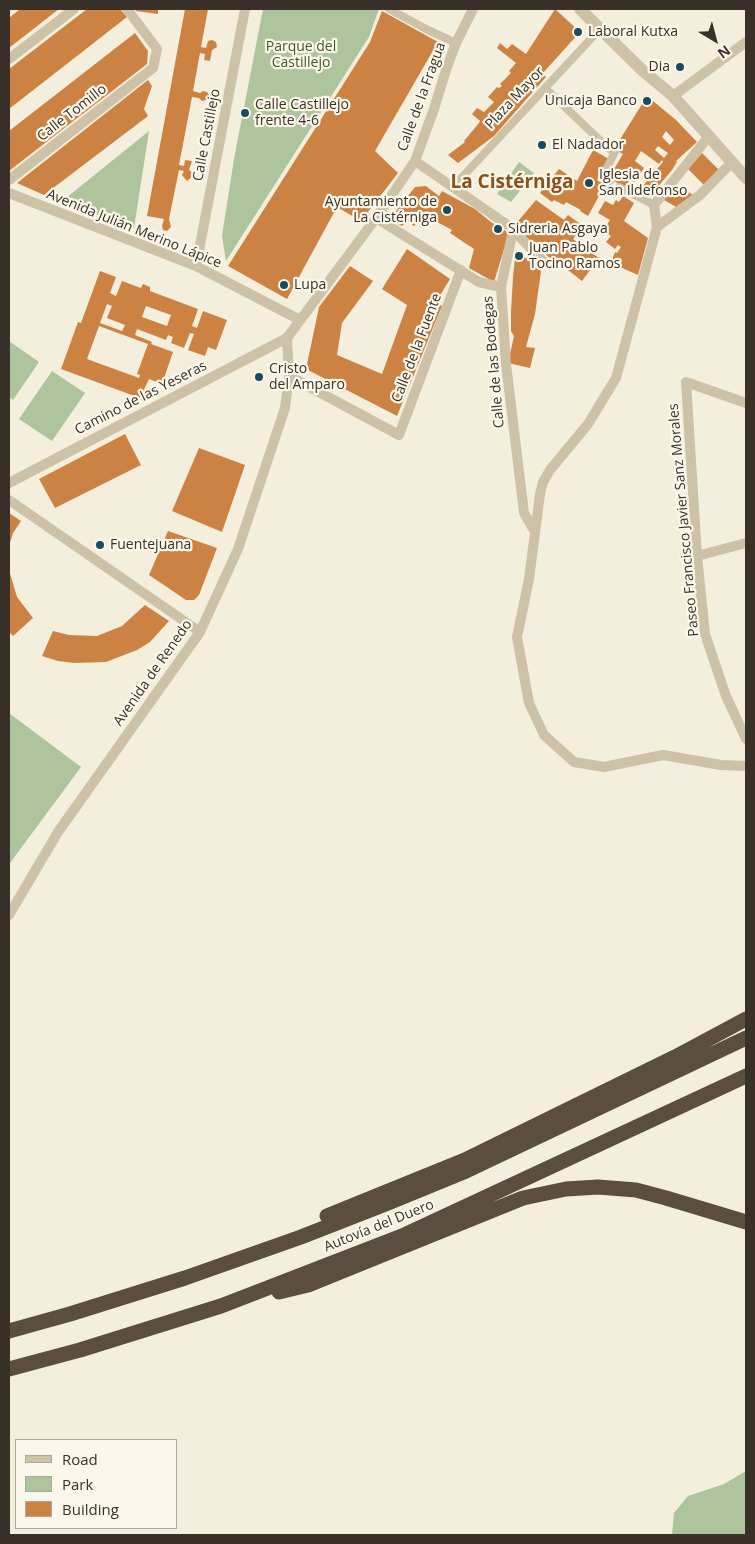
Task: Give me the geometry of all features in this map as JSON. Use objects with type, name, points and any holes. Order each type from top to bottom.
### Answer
[{"type":"highway","points":[[186,1278],[322,1218],[465,1160],[658,1065],[746,1019]]},
{"type":"highway","name":"Autovía del Duero","points":[[9,1330],[70,1314],[186,1278],[301,1237],[466,1171],[746,1038]]},
{"type":"highway","name":"Autovía del Duero","points":[[9,1369],[80,1350],[221,1306],[402,1236],[746,1076]]},
{"type":"highway","points":[[221,1306],[308,1285],[523,1198],[566,1189],[598,1187],[636,1190],[746,1222]]},
{"type":"street","points":[[9,59],[74,9]]},
{"type":"street","name":"Calle Tomillo","points":[[9,180],[153,68],[157,49],[127,9]]},
{"type":"street","name":"Calle Castillejo","points":[[196,266],[245,9]]},
{"type":"street","points":[[389,9],[456,43]]},
{"type":"street","name":"Calle de la Fragua","points":[[287,338],[376,218],[415,161],[456,43],[473,9]]},
{"type":"street","points":[[584,13],[642,70],[673,96],[746,178]]},
{"type":"street","name":"Plaza Mayor","points":[[453,187],[600,29]]},
{"type":"street","points":[[673,96],[746,42]]},
{"type":"street","points":[[545,88],[608,148],[615,152],[603,175],[610,181]]},
{"type":"street","points":[[709,136],[654,204],[657,227],[616,378],[588,424],[550,470],[543,482],[529,579],[517,637],[529,703],[544,736],[574,762],[604,767],[663,755],[721,765],[746,766]]},
{"type":"street","points":[[415,161],[509,226],[543,262]]},
{"type":"street","points":[[657,227],[700,195],[732,162]]},
{"type":"street","points":[[620,187],[654,204]]},
{"type":"street","name":"Avenida Julián Merino Lápice","points":[[9,192],[196,266],[300,320]]},
{"type":"street","points":[[376,218],[479,282],[501,287]]},
{"type":"street","name":"Calle de las Bodegas","points":[[514,230],[501,287],[506,364],[524,513],[535,532]]},
{"type":"street","name":"Calle de la Fuente","points":[[289,376],[399,435],[461,270]]},
{"type":"street","name":"Avenida de Renedo","points":[[9,915],[58,832],[200,632],[238,549],[285,408],[289,376],[287,338]]},
{"type":"street","name":"Camino de las Yeseras","points":[[9,483],[287,338]]},
{"type":"street","name":"Paseo Francisco Javier Sanz Morales","points":[[746,403],[686,382],[704,634],[726,696],[746,739]]},
{"type":"street","points":[[9,500],[200,632]]},
{"type":"street","points":[[697,556],[746,543]]},
{"type":"green space","name":"Parque del Castillejo","points":[[263,9],[379,9],[369,37],[226,261],[222,236],[234,159]]},
{"type":"green space","points":[[149,131],[134,228],[61,202]]},
{"type":"green space","points":[[519,162],[534,173],[511,202],[497,194]]},
{"type":"green space","points":[[9,341],[39,362],[13,400],[9,397]]},
{"type":"green space","points":[[52,371],[85,393],[52,441],[19,419]]},
{"type":"green space","points":[[9,713],[81,767],[10,863],[9,862]]},
{"type":"green space","points":[[746,1471],[746,1535],[672,1535],[674,1513],[688,1496],[724,1484]]},
{"type":"building","points":[[20,9],[59,9],[9,48],[9,18]]},
{"type":"building","points":[[87,9],[120,9],[127,17],[9,109],[9,69]]},
{"type":"building","points":[[137,9],[158,9],[158,14],[136,11]]},
{"type":"building","points":[[185,9],[208,9],[201,47],[206,48],[208,41],[212,40],[216,42],[217,47],[212,50],[210,61],[204,60],[205,54],[200,53],[193,91],[207,92],[209,95],[206,100],[202,101],[199,98],[192,97],[179,165],[184,166],[185,160],[192,161],[189,170],[193,173],[193,176],[187,181],[182,175],[184,171],[179,170],[169,219],[171,227],[167,231],[163,230],[162,226],[164,219],[147,216]]},
{"type":"building","points":[[555,9],[580,32],[542,74],[546,77],[494,136],[458,163],[448,155],[465,142],[480,121],[472,114],[477,108],[484,112],[494,102],[488,97],[497,87],[502,86],[500,84],[511,73],[509,71],[516,63],[497,48],[500,43],[507,49],[512,44],[526,54]]},
{"type":"building","points":[[382,11],[438,42],[375,151],[398,173],[361,221],[337,207],[287,299],[228,266],[370,42]]},
{"type":"building","points":[[135,33],[148,51],[147,64],[9,171],[9,131]]},
{"type":"building","points":[[148,80],[152,86],[144,109],[148,116],[44,195],[17,183]]},
{"type":"building","points":[[647,96],[676,120],[697,142],[676,161],[672,170],[650,196],[637,192],[663,162],[662,160],[659,164],[641,151],[635,161],[644,168],[635,182],[630,180],[624,187],[614,181],[613,171],[623,154],[614,149]],"holes":[[[666,131],[674,140],[670,145],[662,137]],[[658,146],[668,153],[664,158],[655,150]]]},
{"type":"building","name":"Iglesia de San Ildefonso","points":[[593,150],[609,159],[597,180],[605,185],[588,216],[566,202],[564,205],[554,200],[552,202],[540,193],[559,169],[577,181]]},
{"type":"building","points":[[702,153],[720,171],[705,186],[688,169]]},
{"type":"building","points":[[676,184],[693,195],[678,208],[664,200]]},
{"type":"building","points":[[426,186],[439,196],[442,191],[475,209],[509,233],[494,282],[469,268],[474,249],[450,233],[452,230],[424,215],[414,226],[407,221],[402,226],[390,219],[415,187]]},
{"type":"building","points":[[623,196],[634,203],[624,221],[648,238],[638,275],[611,263],[615,252],[617,253],[621,247],[618,245],[615,249],[606,242],[611,236],[603,231],[610,220],[598,213],[605,201],[613,205],[616,200],[619,202]]},
{"type":"building","points":[[536,200],[564,220],[568,215],[583,226],[573,239],[599,258],[582,281],[564,267],[562,269],[514,226]]},
{"type":"building","points":[[407,249],[450,279],[436,302],[442,306],[397,416],[306,369],[319,307],[350,266],[373,281],[342,323],[337,355],[382,374],[407,305],[382,289]]},
{"type":"building","points":[[516,250],[541,271],[535,314],[526,347],[535,348],[530,368],[508,363],[514,336],[511,331],[511,312]]},
{"type":"building","points":[[100,271],[116,277],[110,293],[116,296],[122,281],[141,288],[143,284],[150,287],[150,291],[198,309],[192,326],[197,328],[203,311],[227,320],[216,350],[208,347],[205,356],[188,350],[194,334],[190,333],[184,348],[171,343],[173,337],[168,335],[166,340],[137,329],[135,335],[152,342],[151,344],[173,352],[162,384],[149,379],[140,398],[61,369],[78,322],[81,323]],"holes":[[[107,304],[112,306],[107,318],[125,325],[122,331],[100,323]],[[146,306],[171,315],[167,326],[142,317]],[[99,326],[148,344],[137,374],[140,375],[139,378],[87,359]]]},
{"type":"building","points":[[125,434],[141,465],[55,508],[39,479]]},
{"type":"building","points":[[199,448],[245,465],[222,532],[172,511]]},
{"type":"building","points":[[9,513],[21,521],[13,533],[9,546]]},
{"type":"building","points":[[168,531],[217,548],[199,595],[194,600],[186,600],[149,575]]},
{"type":"building","points":[[9,570],[17,597],[33,618],[13,636],[9,632]]},
{"type":"building","points":[[145,605],[169,621],[150,642],[137,650],[106,662],[74,663],[42,656],[53,631],[69,635],[97,636],[122,626]]},
{"type":"place","name":"Laboral Kutxa","points":[[578,32]]},
{"type":"place","name":"Dia","points":[[680,67]]},
{"type":"place","name":"Unicaja Banco","points":[[647,101]]},
{"type":"place","name":"Calle Castillejo frente 4-6","points":[[245,113]]},
{"type":"place","name":"El Nadador","points":[[542,145]]},
{"type":"place","name":"Iglesia de San Ildefonso","points":[[589,183]]},
{"type":"place","name":"Ayuntamiento de La Cistérniga","points":[[447,210]]},
{"type":"place","name":"Sidreria Asgaya","points":[[498,229]]},
{"type":"place","name":"Juan Pablo Tocino Ramos","points":[[519,256]]},
{"type":"place","name":"Lupa","points":[[284,285]]},
{"type":"place","name":"Cristo del Amparo","points":[[259,377]]},
{"type":"place","name":"Fuentejuana","points":[[100,545]]},
{"type":"district","name":"La Cistérniga","points":[[512,183]]}]
